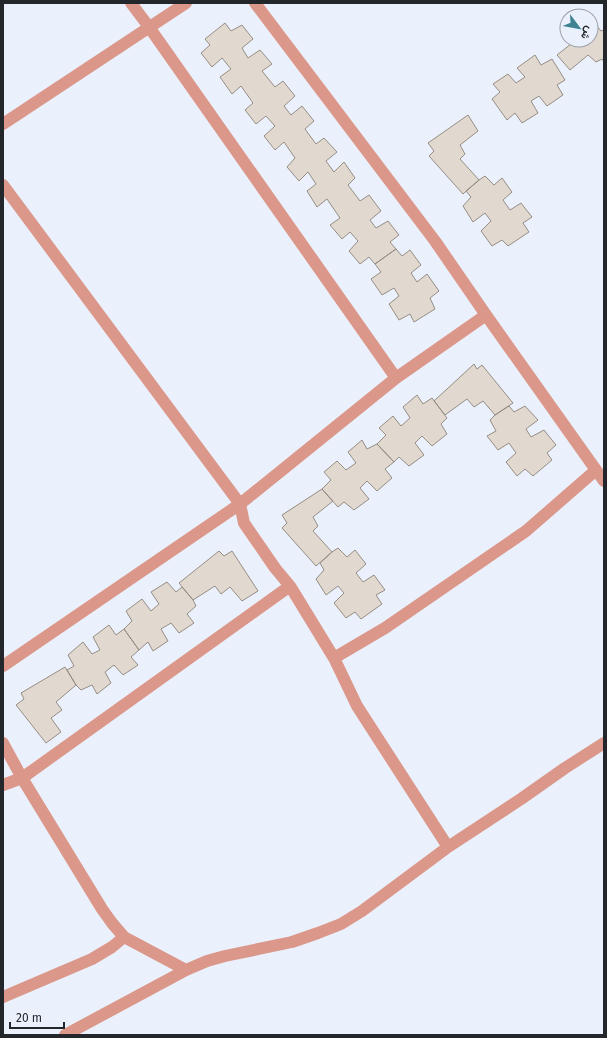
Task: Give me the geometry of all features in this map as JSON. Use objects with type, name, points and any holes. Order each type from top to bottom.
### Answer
[{"type":"street","points":[[131,3],[396,378]]},
{"type":"street","points":[[3,124],[186,3]]},
{"type":"street","points":[[256,3],[435,241],[604,481]]},
{"type":"street","points":[[3,185],[240,504],[244,523],[275,568],[290,586],[334,658],[360,712],[448,847]]},
{"type":"street","points":[[3,666],[240,504],[396,378],[486,315]]},
{"type":"street","points":[[334,658],[385,628],[526,531],[596,470]]},
{"type":"street","points":[[3,785],[22,778],[290,586]]},
{"type":"street","points":[[3,743],[22,778],[112,923],[124,937],[186,970]]},
{"type":"street","points":[[65,1035],[186,970],[207,961],[292,942],[341,924],[362,911],[448,847],[604,743]]},
{"type":"street","points":[[3,997],[92,959],[112,947],[124,937]]},
{"type":"building","points":[[225,23],[231,31],[242,25],[253,39],[242,48],[248,58],[260,50],[272,64],[262,71],[275,87],[283,81],[295,96],[284,106],[291,115],[302,106],[314,121],[305,129],[316,144],[324,138],[337,152],[326,161],[334,172],[344,162],[355,178],[348,185],[360,201],[369,195],[381,211],[370,220],[376,228],[388,221],[399,235],[390,242],[396,249],[375,264],[369,257],[360,264],[349,251],[358,241],[350,232],[342,239],[330,225],[340,218],[327,199],[317,207],[307,191],[316,184],[308,172],[299,181],[287,167],[295,158],[284,142],[275,150],[264,136],[275,126],[266,116],[256,124],[245,110],[253,103],[241,86],[232,94],[220,77],[231,69],[222,58],[212,67],[201,53],[210,45],[205,39]]},
{"type":"building","points":[[599,29],[601,31],[604,30],[604,62],[602,59],[596,62],[588,55],[570,70],[557,55],[566,48],[599,48]]},
{"type":"building","points":[[535,55],[541,65],[552,59],[565,80],[557,85],[563,95],[547,106],[539,96],[531,101],[538,113],[522,123],[515,113],[507,120],[492,99],[500,92],[493,84],[508,74],[516,83],[525,77],[517,68]]},
{"type":"building","points":[[468,115],[478,131],[460,145],[465,154],[460,159],[479,180],[463,194],[429,156],[434,151],[428,143]]},
{"type":"building","points":[[485,176],[494,185],[502,178],[512,192],[503,200],[510,210],[521,203],[532,217],[523,223],[529,232],[508,246],[502,240],[492,246],[481,231],[491,221],[485,213],[473,222],[463,206],[471,197],[466,191]]},
{"type":"building","points":[[396,249],[402,256],[410,250],[421,265],[411,273],[417,282],[427,274],[439,291],[430,298],[435,309],[414,322],[410,314],[399,320],[389,304],[399,296],[394,288],[382,295],[371,279],[381,272],[375,264]]},
{"type":"building","points":[[474,364],[477,369],[482,365],[513,403],[495,415],[483,401],[474,407],[467,399],[445,415],[434,401]]},
{"type":"building","points":[[417,395],[423,404],[432,398],[447,418],[441,424],[447,434],[432,446],[422,436],[415,443],[424,455],[409,466],[399,457],[394,462],[377,444],[386,435],[379,428],[393,416],[401,426],[410,418],[403,407]]},
{"type":"building","points":[[509,406],[514,412],[525,406],[538,420],[526,429],[531,437],[544,430],[556,445],[547,453],[552,460],[533,476],[525,469],[517,476],[506,462],[516,453],[509,443],[498,450],[487,436],[496,431],[490,420]]},
{"type":"building","points":[[362,440],[367,449],[377,444],[394,462],[385,469],[392,478],[377,491],[367,481],[360,488],[369,499],[354,510],[344,502],[338,507],[322,489],[331,480],[324,472],[337,461],[346,470],[356,463],[348,452]]},
{"type":"building","points":[[322,489],[333,501],[313,517],[318,526],[313,531],[332,552],[316,566],[282,528],[287,523],[282,515]]},
{"type":"building","points":[[338,548],[347,557],[355,550],[366,564],[356,573],[363,582],[374,575],[385,590],[376,595],[382,604],[361,619],[355,612],[346,618],[334,603],[344,593],[338,586],[326,595],[316,579],[324,570],[320,563]]},
{"type":"building","points":[[219,551],[224,556],[232,551],[258,591],[242,601],[230,587],[221,594],[215,586],[193,600],[179,583]]},
{"type":"building","points":[[167,582],[176,592],[182,587],[193,600],[196,606],[187,614],[194,623],[179,633],[171,623],[161,629],[168,641],[153,651],[148,642],[139,650],[124,629],[132,621],[126,611],[142,599],[151,611],[159,604],[151,592]]},
{"type":"building","points":[[109,625],[116,635],[124,629],[139,650],[131,657],[138,665],[123,675],[114,665],[105,672],[111,683],[97,694],[92,685],[81,690],[76,685],[67,670],[74,666],[68,655],[83,642],[92,654],[100,650],[93,637]]},
{"type":"building","points":[[65,667],[76,685],[56,702],[62,710],[51,718],[61,732],[46,743],[16,705],[24,699],[21,693]]}]
